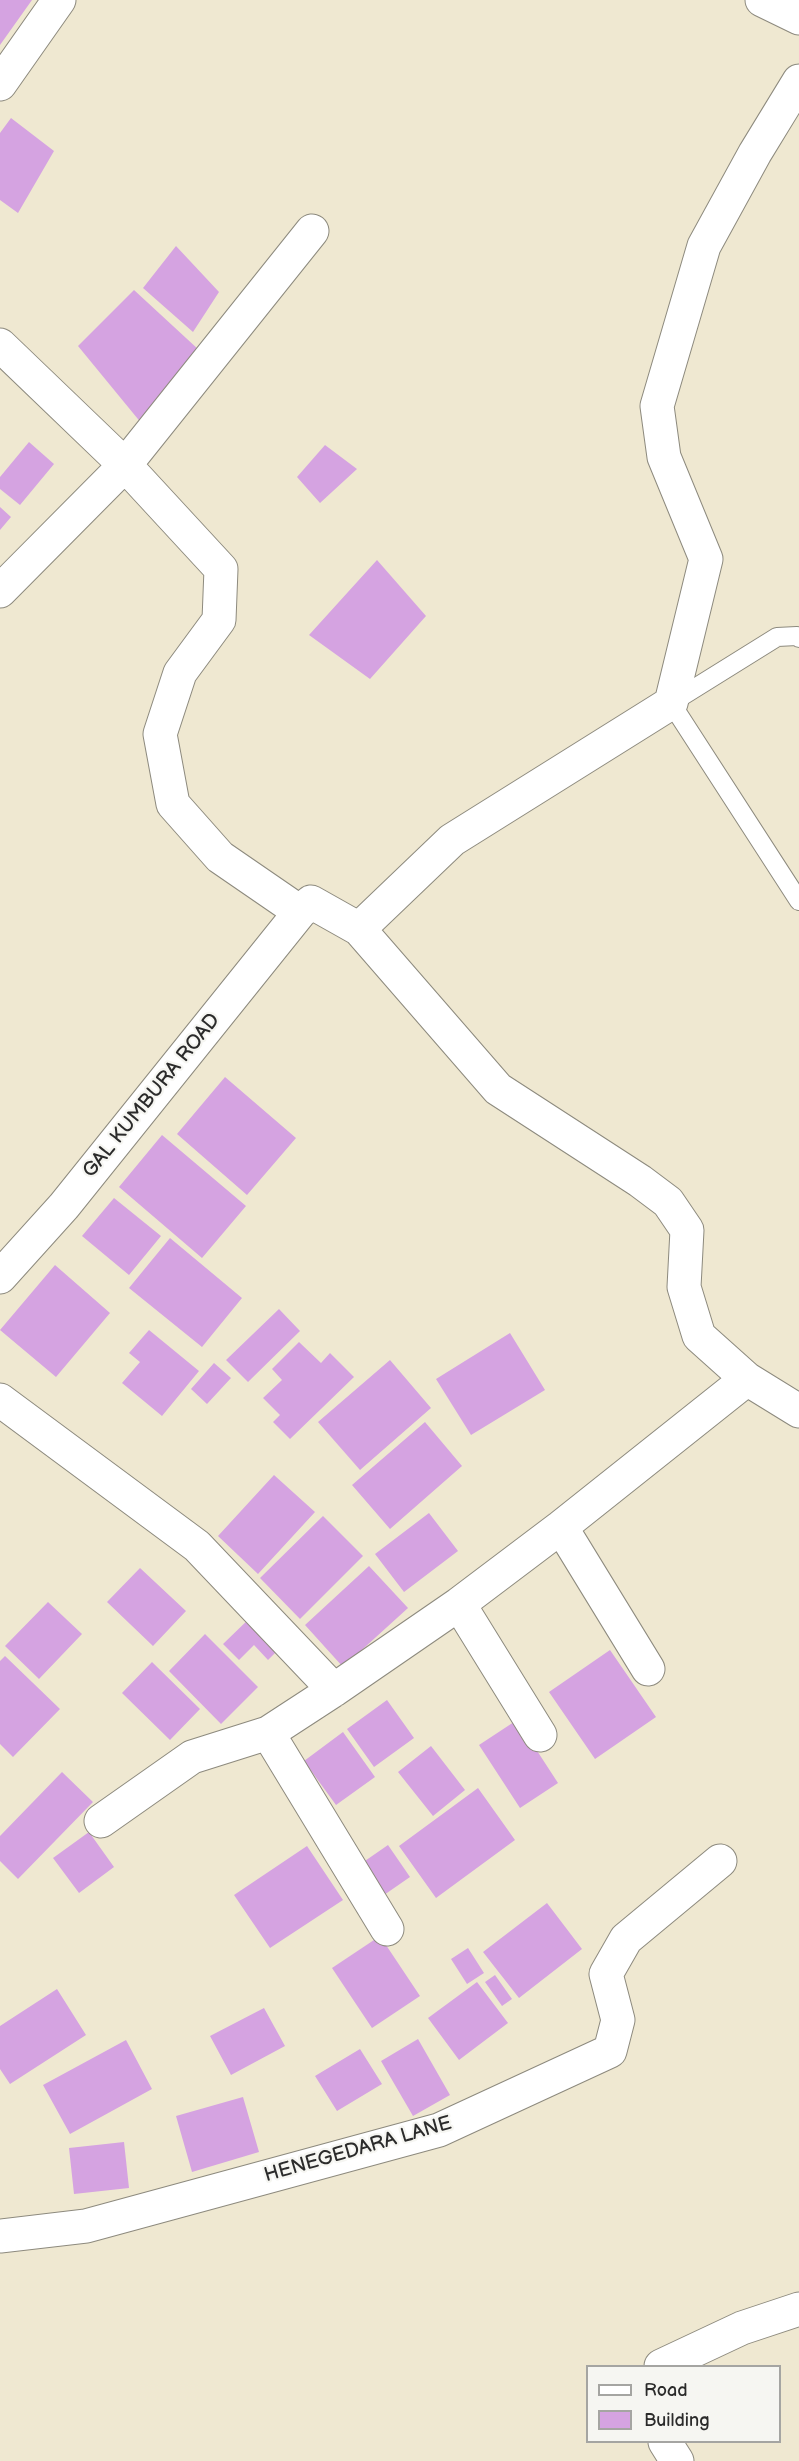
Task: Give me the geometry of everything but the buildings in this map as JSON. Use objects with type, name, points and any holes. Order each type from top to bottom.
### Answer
[{"type":"street","points":[[0,84],[59,0]]},
{"type":"street","points":[[762,0],[799,18]]},
{"type":"street","points":[[359,929],[452,840],[671,703],[706,559],[664,457],[657,406],[704,246],[799,81]]},
{"type":"street","points":[[0,591],[125,465],[312,231]]},
{"type":"street","points":[[0,345],[125,465],[221,569],[219,620],[180,673],[160,734],[172,804],[220,857],[300,912],[311,902],[359,929],[498,1089],[640,1181],[668,1202],[687,1230],[684,1287],[699,1336],[747,1379],[799,1411]]},
{"type":"street","name":"GAL KUMBURA ROAD","points":[[0,1277],[64,1206],[300,912]]},
{"type":"street","points":[[101,1821],[192,1757],[268,1733],[334,1690],[459,1604],[561,1527],[747,1379]]},
{"type":"street","points":[[0,1400],[196,1546],[334,1690]]},
{"type":"street","points":[[561,1527],[648,1669]]},
{"type":"street","points":[[459,1604],[540,1735]]},
{"type":"street","points":[[268,1733],[387,1929]]},
{"type":"street","name":"HENEGEDARA LANE","points":[[0,2235],[86,2226],[439,2130],[610,2051],[618,2020],[606,1974],[626,1939],[720,1862]]},
{"type":"street","points":[[665,2365],[742,2328],[799,2308]]},
{"type":"street","points":[[666,2443],[677,2461]]},
{"type":"lane","points":[[799,638],[797,636],[777,638],[671,703],[799,901]]}]
